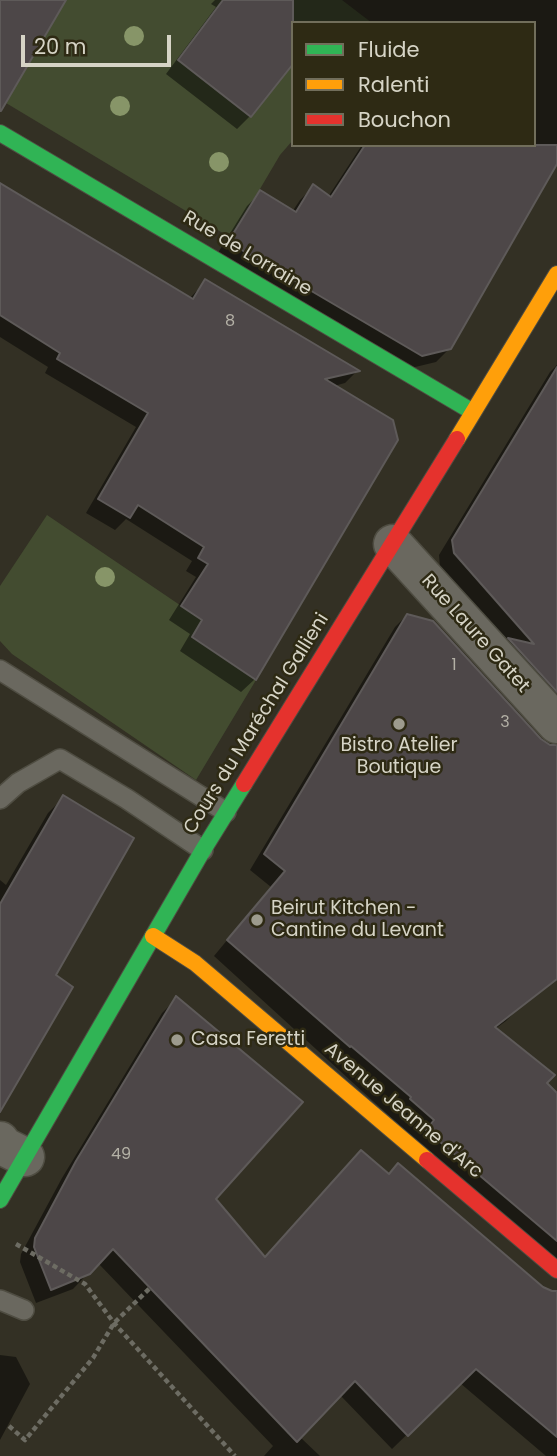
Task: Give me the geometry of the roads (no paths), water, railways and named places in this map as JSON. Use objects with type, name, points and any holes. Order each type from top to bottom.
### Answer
[{"type":"main road","name":"Rue de Lorraine","points":[[0,132],[473,412]]},
{"type":"main road","name":"Cours du Maréchal Gallieni","points":[[0,1200],[13,1149],[153,936],[226,812],[557,274]]},
{"type":"main road","name":"Avenue Jeanne d'Arc","points":[[153,936],[195,963],[557,1270]]},
{"type":"street","name":"Rue Laure Gatet","points":[[393,544],[557,724]]},
{"type":"lane","points":[[0,670],[226,812]]},
{"type":"lane","points":[[0,799],[18,783],[60,759],[204,850]]},
{"type":"lane","points":[[0,1300],[24,1310]]},
{"type":"place","name":"Bistro Atelier Boutique","points":[[399,724]]},
{"type":"place","name":"Beirut Kitchen - Cantine du Levant","points":[[257,920]]},
{"type":"place","name":"Casa Feretti","points":[[177,1040]]}]
